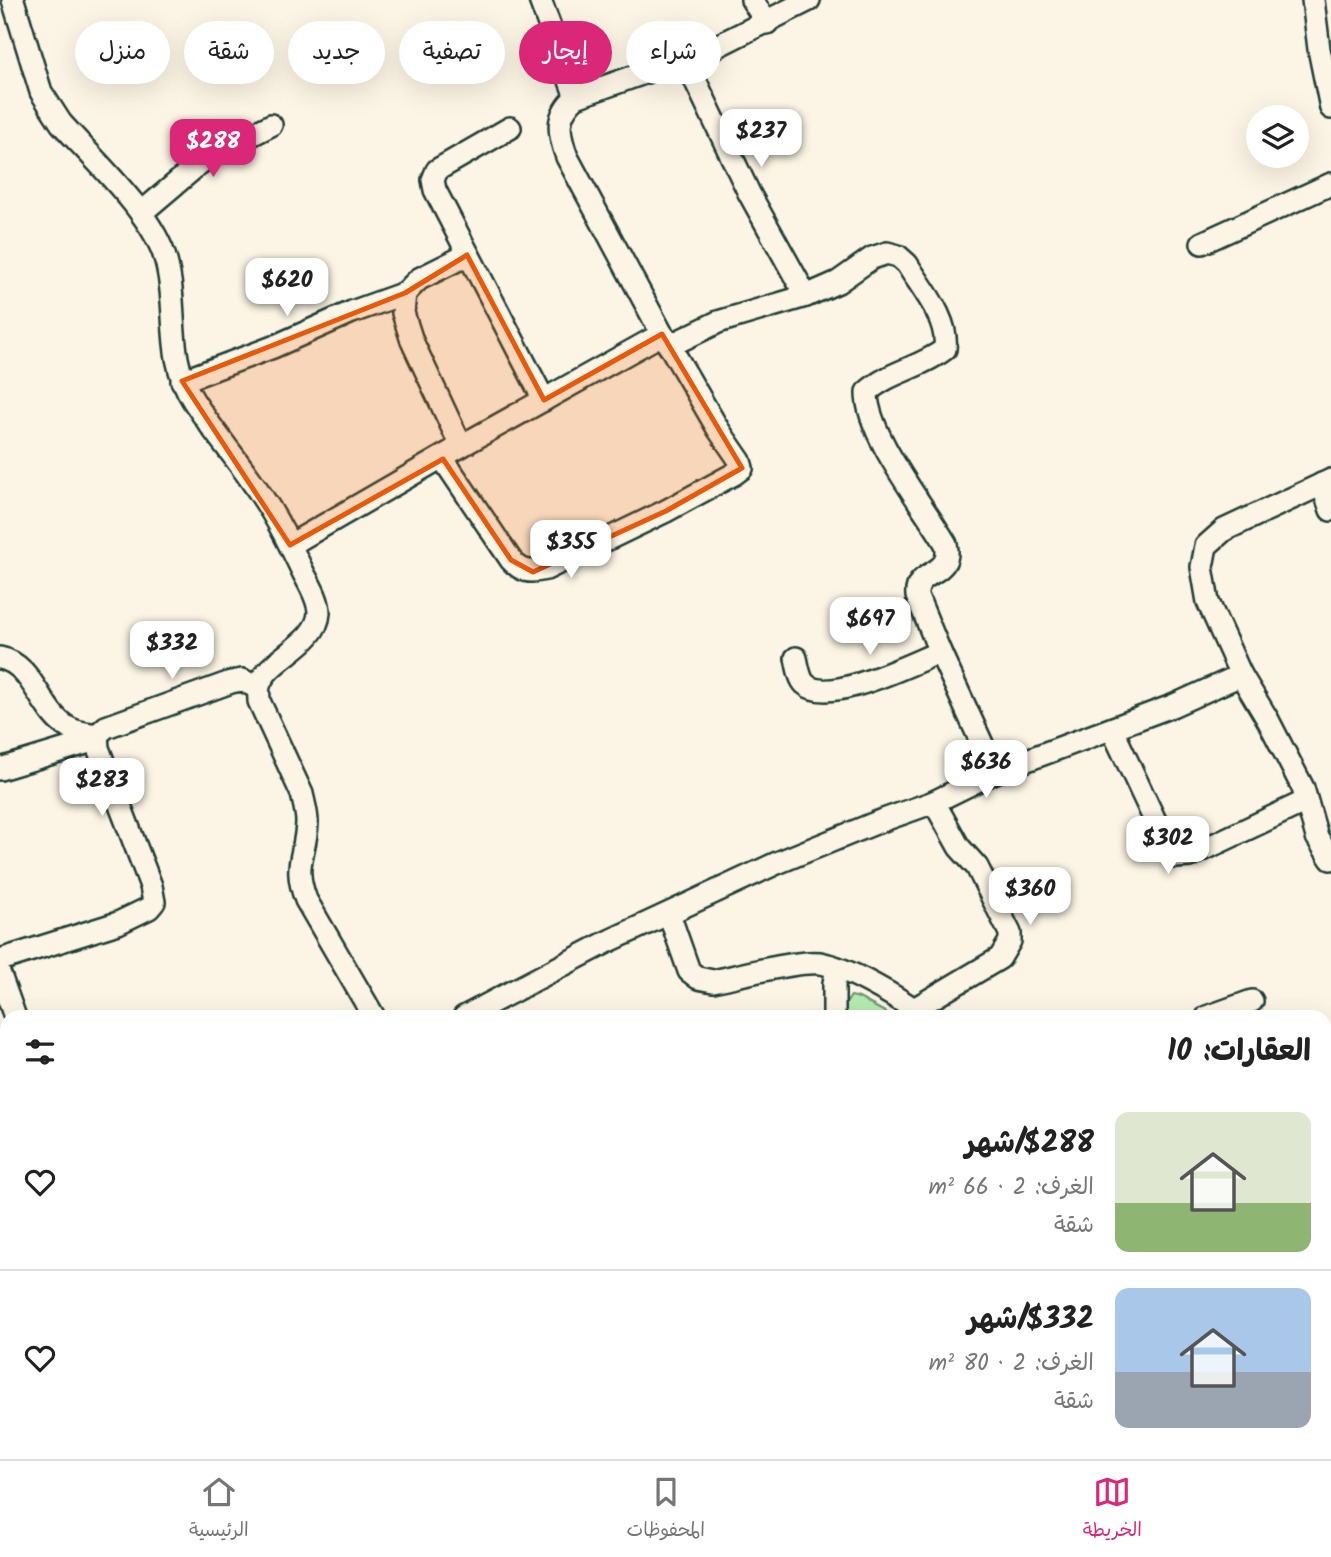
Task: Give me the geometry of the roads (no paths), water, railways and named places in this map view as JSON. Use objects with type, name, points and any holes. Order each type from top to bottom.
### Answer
[{"type":"street","points":[[13,0],[41,92],[61,123],[152,227],[166,260],[171,283],[176,363],[182,381],[192,400],[261,495],[315,596],[319,614],[314,626],[306,638],[263,676],[258,688],[259,701],[302,794],[306,810],[307,824],[298,869],[306,900],[370,1010]]},
{"type":"street","points":[[540,0],[576,97]]},
{"type":"street","points":[[752,0],[767,23]]},
{"type":"street","points":[[721,43],[767,23],[809,0]]},
{"type":"street","points":[[1313,0],[1331,108]]},
{"type":"street","points":[[443,459],[511,560],[520,570],[533,572],[546,569],[666,510],[742,468],[666,340],[584,190],[562,142],[558,127],[561,114],[576,97],[626,80]]},
{"type":"street","points":[[697,84],[749,193],[806,296]]},
{"type":"street","points":[[141,213],[206,158],[271,125]]},
{"type":"street","points":[[510,128],[437,170],[433,180],[435,190],[467,255],[544,400]]},
{"type":"street","points":[[1202,243],[1331,184]]},
{"type":"street","points":[[290,545],[544,400],[666,340],[806,296],[838,282],[872,258],[887,253],[898,256],[907,264],[944,326],[945,349],[933,359],[880,380],[867,392],[867,405],[872,420],[899,469],[946,544],[946,561],[941,568],[920,581],[916,588],[917,596],[995,772]]},
{"type":"street","points":[[182,381],[405,293],[419,279],[467,255]]},
{"type":"street","points":[[405,293],[403,313],[412,341],[461,446]]},
{"type":"street","points":[[1331,510],[1326,482],[1224,530],[1206,545],[1202,567],[1206,593],[1241,675],[1297,777],[1317,837],[1331,859]]},
{"type":"street","points":[[796,658],[805,684],[829,690],[852,686],[940,652]]},
{"type":"street","points":[[0,658],[14,664],[25,674],[47,707],[69,728],[96,737]]},
{"type":"street","points":[[477,1010],[607,942],[777,863],[934,802],[995,772],[1171,706],[1241,675]]},
{"type":"street","points":[[0,769],[96,737],[106,727],[231,682],[242,680],[258,688]]},
{"type":"street","points":[[1112,729],[1163,838],[1175,857],[1190,856],[1306,801]]},
{"type":"street","points":[[0,960],[118,923],[149,908],[155,902],[96,737]]},
{"type":"street","points":[[924,1010],[1000,958],[1010,941],[1010,933],[978,867],[959,847],[934,802]]},
{"type":"street","points":[[669,914],[689,971],[698,978],[713,981],[818,962],[837,968],[914,1010]]},
{"type":"street","points":[[834,1010],[837,968]]},
{"type":"street","points":[[0,975],[12,1010]]},
{"type":"street","points":[[1227,1010],[1252,1001]]}]
